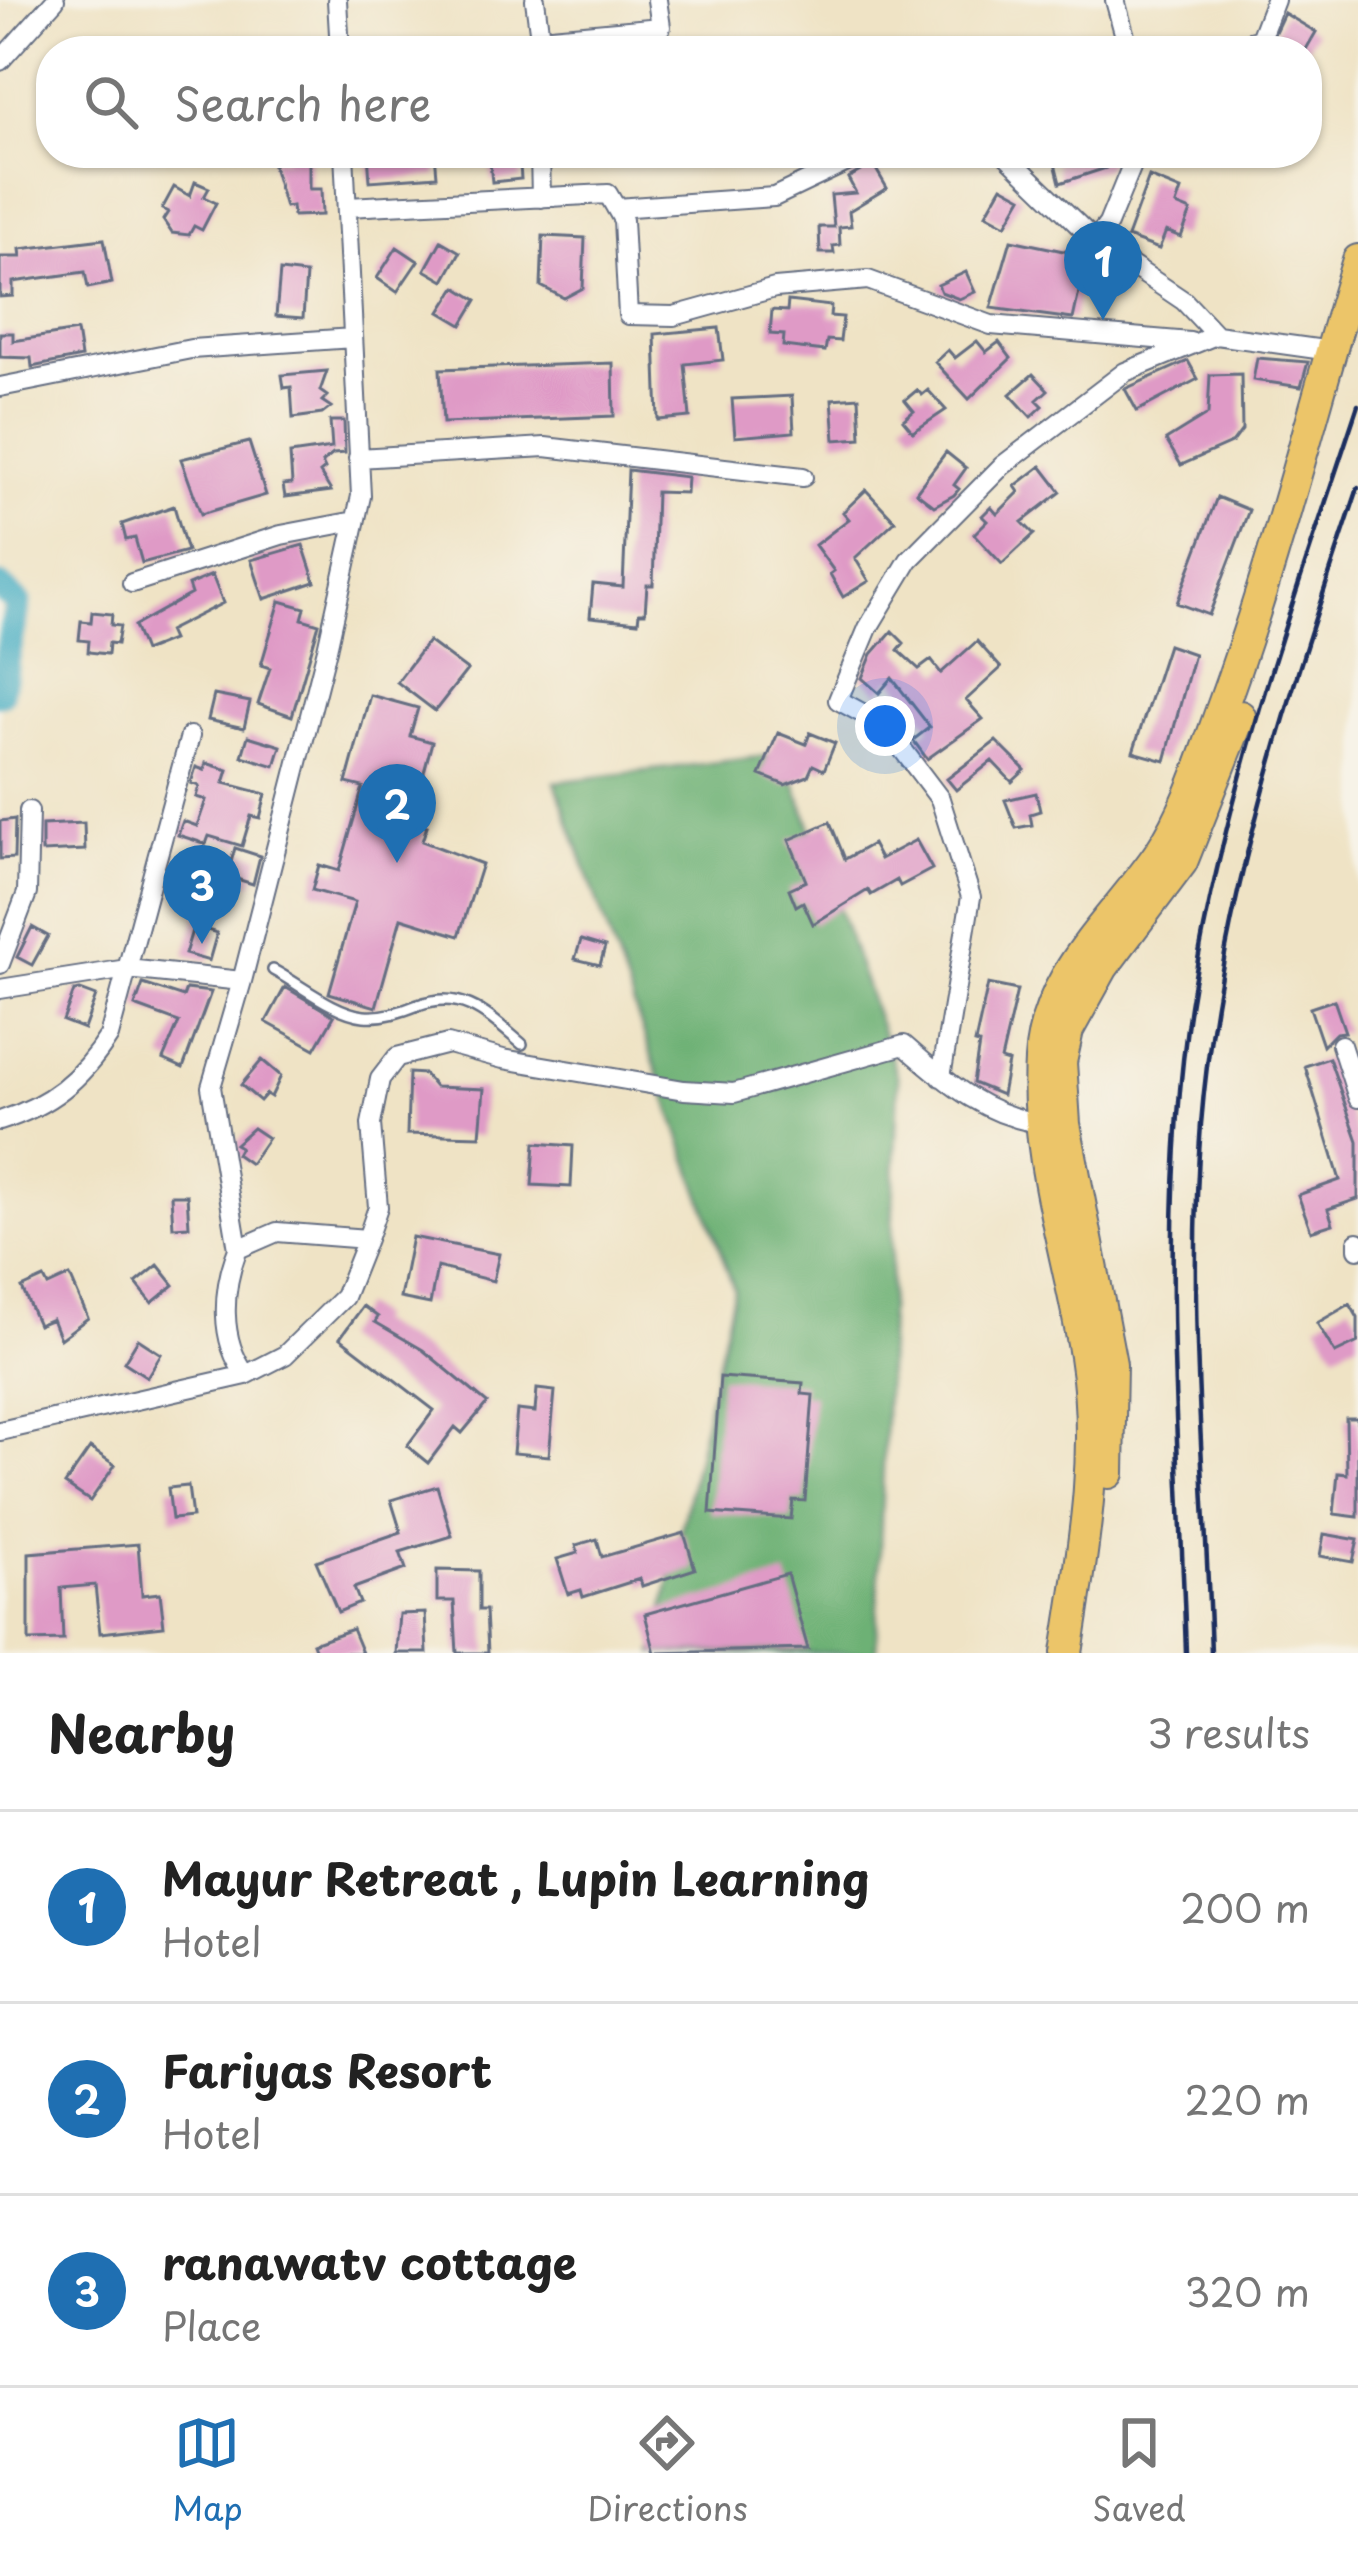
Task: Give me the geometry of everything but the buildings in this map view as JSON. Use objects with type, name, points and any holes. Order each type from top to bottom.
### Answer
[{"type":"highway","points":[[1087,1653],[1109,1487],[1111,1364],[1040,1059],[1052,1002],[1081,950],[1162,849],[1206,752],[1246,642],[1358,260]]},
{"type":"highway","points":[[1066,1653],[1090,1479],[1086,1361],[1054,1124],[1068,1030],[1103,967],[1182,862],[1221,774],[1358,331]]},
{"type":"street","points":[[0,61],[56,0]]},
{"type":"street","points":[[337,0],[339,36]]},
{"type":"street","points":[[536,0],[539,36]]},
{"type":"street","points":[[597,36],[661,27],[657,0]]},
{"type":"street","points":[[1114,0],[1125,36]]},
{"type":"street","points":[[1261,36],[1275,0]]},
{"type":"street","points":[[246,1375],[229,1352],[228,1274],[238,1249],[211,1087],[242,981],[361,496],[345,168]]},
{"type":"street","points":[[540,168],[541,198]]},
{"type":"street","points":[[616,208],[721,205],[774,197],[835,168]]},
{"type":"street","points":[[1020,168],[1096,241],[1184,301],[1206,339]]},
{"type":"street","points":[[1096,241],[1131,168]]},
{"type":"street","points":[[347,207],[608,194],[623,220],[628,315],[674,316],[776,288],[868,280],[991,325],[1331,351]]},
{"type":"street","points":[[0,387],[191,349],[353,338]]},
{"type":"street","points":[[940,1077],[971,897],[940,799],[884,725],[838,700],[868,628],[909,560],[1002,466],[1125,372],[1206,339]]},
{"type":"street","points":[[358,458],[545,447],[803,477]]},
{"type":"street","points":[[132,583],[281,535],[355,521]]},
{"type":"street","points":[[0,1121],[33,1110],[84,1076],[109,1036],[190,736]]},
{"type":"street","points":[[0,964],[27,893],[29,812]]},
{"type":"street","points":[[0,989],[127,969],[242,981]]},
{"type":"street","points":[[0,1431],[246,1375],[285,1355],[344,1297],[367,1239],[378,1207],[370,1124],[380,1079],[397,1057],[448,1044],[684,1090],[734,1093],[904,1045],[940,1077],[1012,1119],[1054,1124]]},
{"type":"street","points":[[522,1045],[544,1064]]},
{"type":"street","points":[[1341,1045],[1358,1098]]},
{"type":"street","points":[[238,1249],[277,1232],[367,1239]]},
{"type":"lane","points":[[273,970],[344,1011],[364,1016],[397,1013],[438,998],[476,1005],[522,1045]]},
{"type":"green space","points":[[785,754],[898,1078],[876,1653],[654,1653],[734,1289],[555,782]]},
{"type":"waterway","points":[[0,587],[18,603],[0,693]]},
{"type":"railway","points":[[1186,1653],[1173,1317],[1182,1065],[1208,908],[1244,763],[1358,405]]},
{"type":"railway","points":[[1211,1653],[1196,1256],[1201,1124],[1210,1042],[1223,961],[1260,802],[1358,488]]},
{"type":"place","name":"Mayur Retreat , Lupin Learning","points":[[1103,320]]},
{"type":"place","name":"Fariyas Resort","points":[[397,863]]},
{"type":"place","name":"ranawatv cottage","points":[[202,944]]}]
